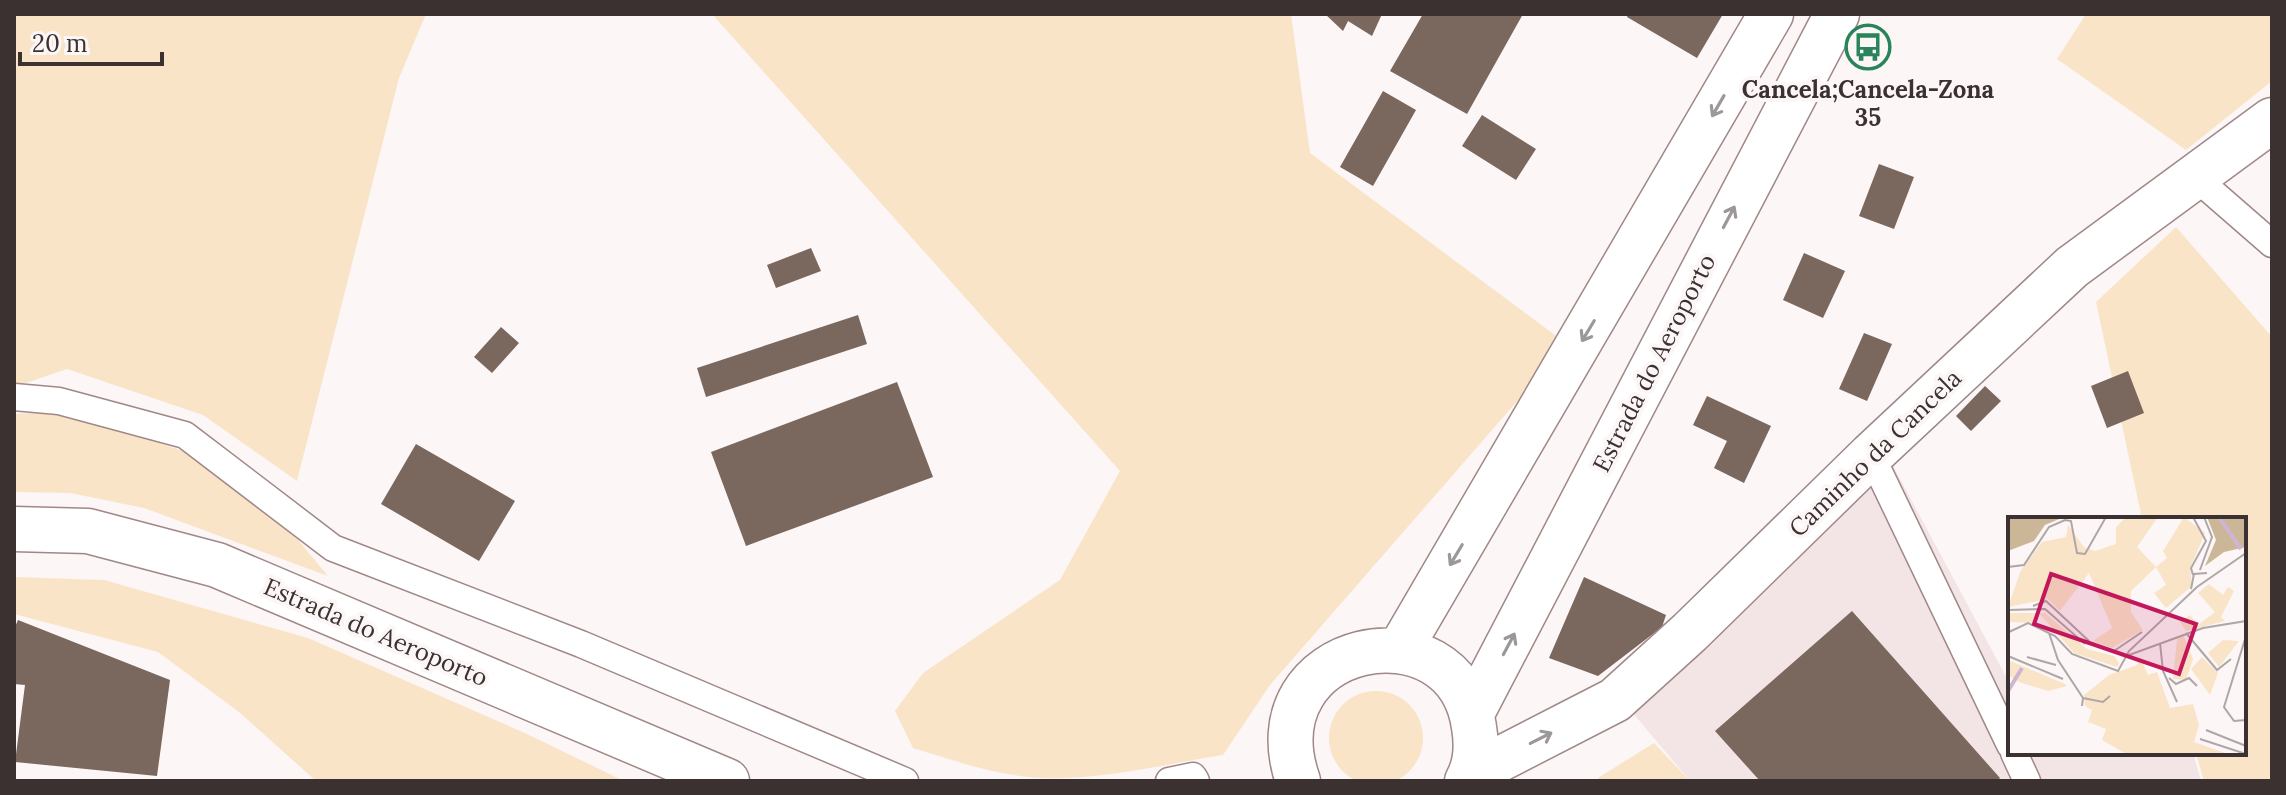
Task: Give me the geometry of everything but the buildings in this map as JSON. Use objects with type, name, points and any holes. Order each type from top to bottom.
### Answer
[{"type":"main road","points":[[1399,651],[1771,14]]},
{"type":"main road","name":"Estrada do Aeroporto","points":[[1472,713],[1837,14]]},
{"type":"main road","name":"Caminho da Cancela","points":[[1469,777],[1615,700],[2072,267],[2272,120]]},
{"type":"main road","name":"Estrada do Aeroporto","points":[[14,529],[88,531],[217,565],[727,781]]},
{"type":"main road","points":[[1282,773],[1290,727],[1300,697],[1319,672],[1345,656],[1376,649],[1399,651],[1436,664],[1458,686],[1472,713],[1476,744],[1469,777]]},
{"type":"lane","points":[[2195,177],[2272,244]]},
{"type":"lane","points":[[14,397],[59,401],[185,435],[333,548],[581,644],[905,781]]},
{"type":"lane","points":[[1871,455],[2008,741]]},
{"type":"lane","points":[[2015,755],[2027,781]]},
{"type":"lane","points":[[1169,781],[1193,776],[1196,781]]},
{"type":"shaded area","points":[[14,14],[426,14],[399,78],[297,481],[203,415],[67,369],[14,387]]},
{"type":"shaded area","points":[[712,14],[1291,14],[1310,153],[1567,344],[1270,685],[1223,755],[1112,774],[1045,778],[995,771],[913,748],[895,711],[923,673],[1060,580],[1120,471]]},
{"type":"shaded area","points":[[2086,14],[2272,14],[2272,81],[2186,150],[2057,59]]},
{"type":"shaded area","points":[[2176,227],[2272,337],[2272,781],[2204,781],[2197,755],[2246,755],[2246,517],[2142,517],[2096,302]]},
{"type":"shaded area","points":[[52,412],[87,419],[189,453],[288,528],[328,576],[144,508],[70,493],[14,492],[14,414]]},
{"type":"shaded area","points":[[1891,462],[2008,680],[2008,755],[2194,755],[2201,781],[1690,781],[1632,712]]},
{"type":"shaded area","points":[[14,577],[104,580],[308,638],[527,734],[624,781],[316,781],[239,712],[158,652],[14,614]]},
{"type":"shaded area","points":[[1376,691],[1394,694],[1409,705],[1420,720],[1423,738],[1420,756],[1409,771],[1394,782],[1376,785],[1358,782],[1343,771],[1332,756],[1329,738],[1332,720],[1343,705],[1358,694]]},
{"type":"shaded area","points":[[1654,743],[1690,781],[1600,781],[1598,778]]},
{"type":"place","name":"Cancela;Cancela-Zona 35","points":[[1868,47]]}]
